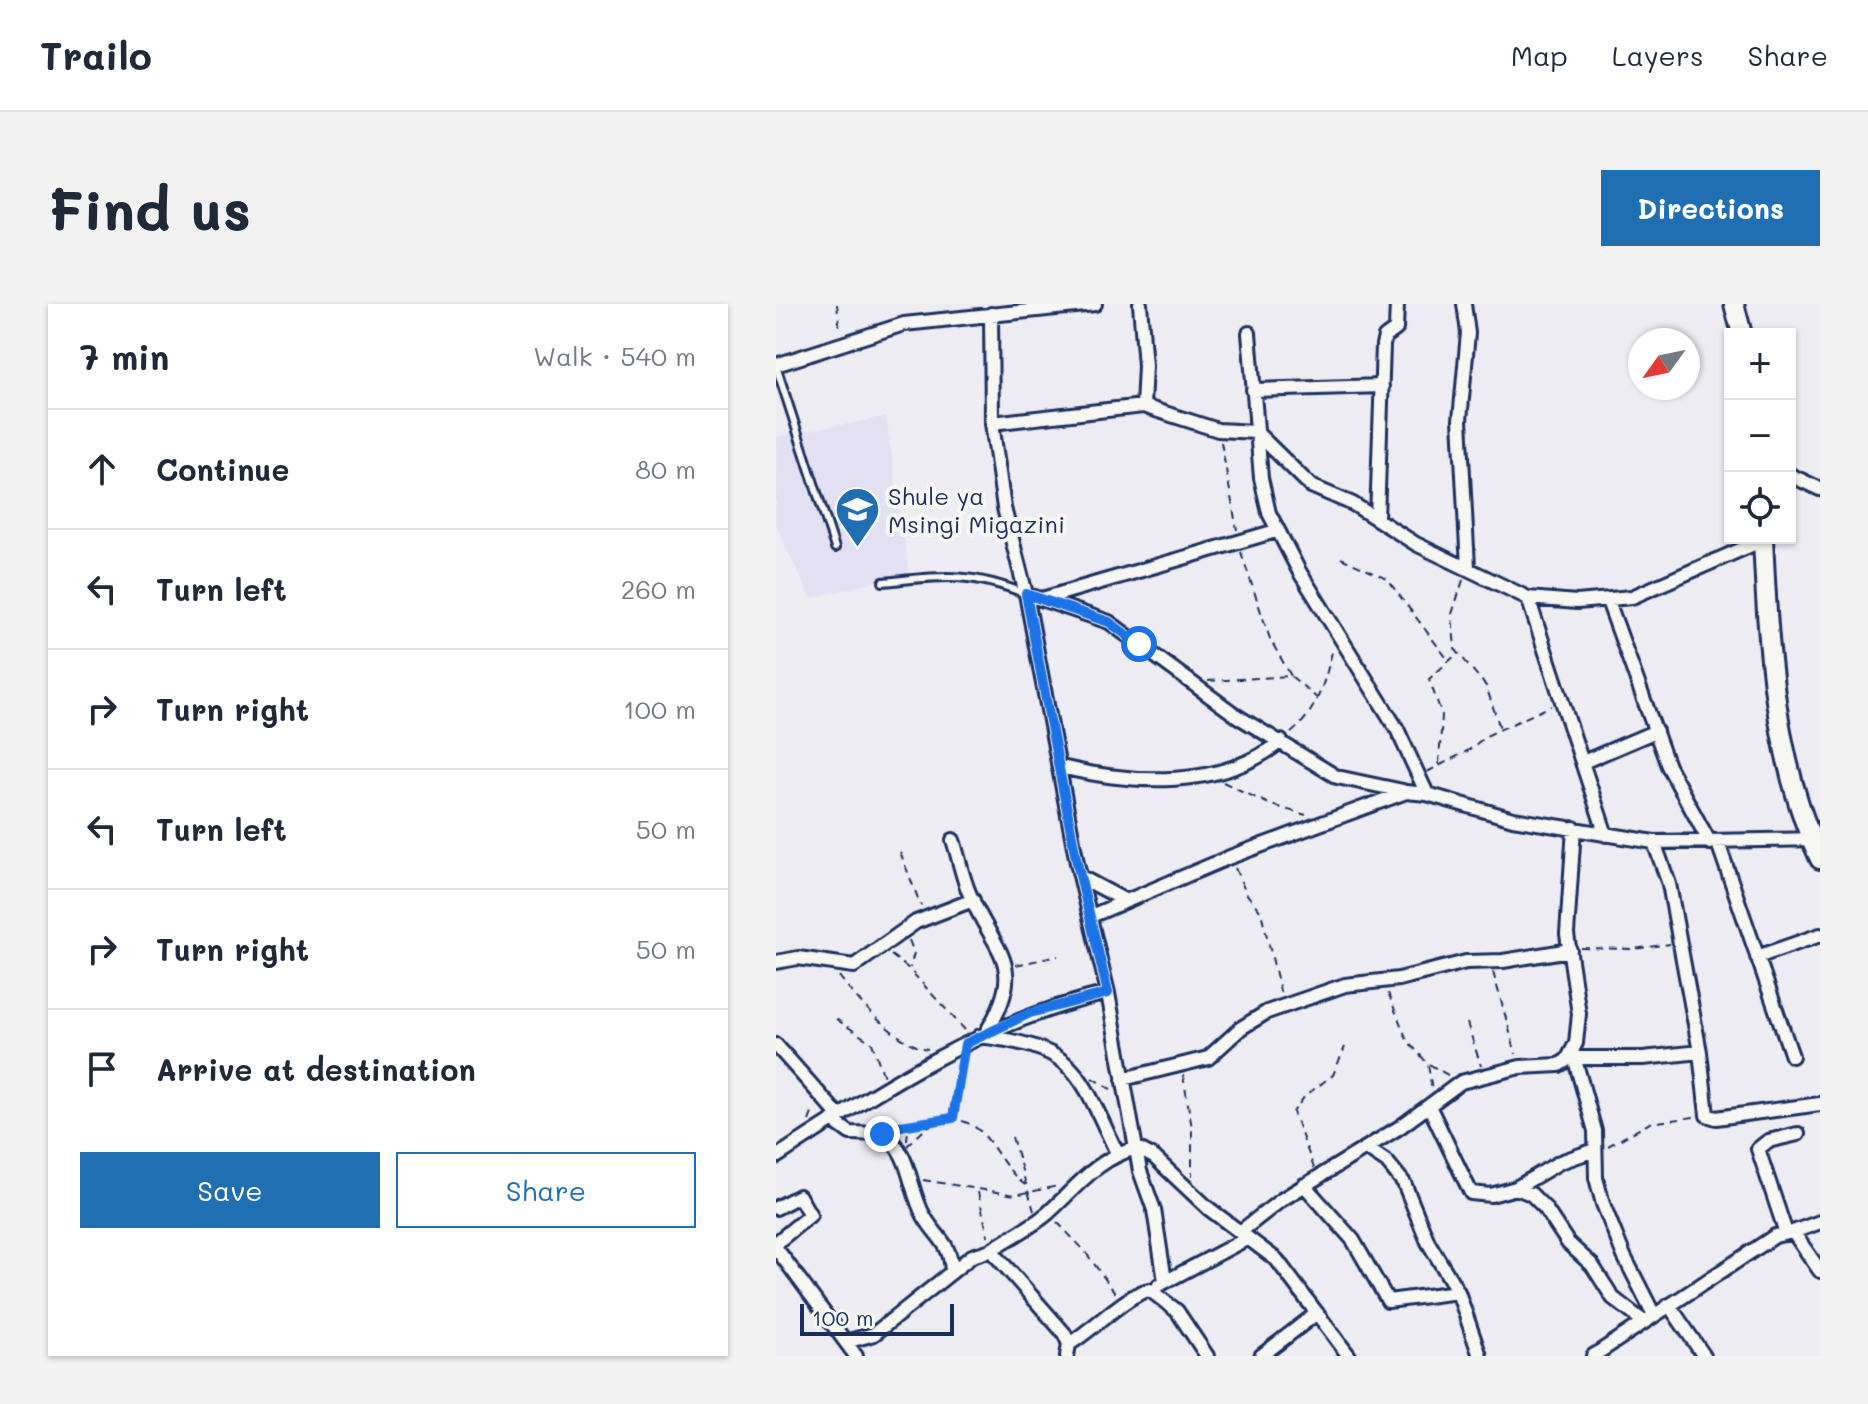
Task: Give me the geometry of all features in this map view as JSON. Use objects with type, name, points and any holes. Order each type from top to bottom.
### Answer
[{"type":"street","points":[[776,365],[904,324],[985,311],[1095,304]]},
{"type":"street","points":[[1140,304],[1145,366],[1143,406]]},
{"type":"street","points":[[1377,519],[1383,339],[1396,329],[1397,304]]},
{"type":"street","points":[[1464,304],[1468,333],[1460,420],[1468,567]]},
{"type":"street","points":[[1734,304],[1740,328]]},
{"type":"street","points":[[985,311],[992,423],[1004,508],[1033,597],[1081,877],[1108,993],[1143,1183],[1154,1210],[1165,1281]]},
{"type":"street","points":[[1249,333],[1261,478],[1276,531],[1374,688],[1427,794]]},
{"type":"street","points":[[1253,390],[1382,386]]},
{"type":"street","points":[[992,423],[1115,406],[1143,406],[1218,430],[1256,432],[1311,486],[1377,519],[1416,544],[1528,598],[1608,601],[1632,597],[1752,544]]},
{"type":"street","points":[[1796,478],[1820,489]]},
{"type":"street","points":[[1033,597],[1276,531]]},
{"type":"street","points":[[1763,544],[1775,702],[1800,814],[1815,839],[1820,859]]},
{"type":"street","points":[[1033,597],[1109,622],[1237,716],[1337,777],[1427,794],[1513,819],[1654,842],[1815,839]]},
{"type":"street","points":[[1528,598],[1606,835]]},
{"type":"street","points":[[1608,601],[1679,789],[1714,843],[1792,1056]]},
{"type":"street","points":[[1583,762],[1656,731]]},
{"type":"street","points":[[1061,767],[1096,776],[1143,781],[1208,773],[1249,762],[1281,741]]},
{"type":"street","points":[[1091,916],[1230,857],[1406,792]]},
{"type":"street","points":[[1574,828],[1567,934],[1579,1014],[1573,1055],[1592,1118],[1596,1178],[1603,1204],[1649,1318]]},
{"type":"street","points":[[953,840],[973,900],[998,943],[1007,967],[1005,991],[983,1035]]},
{"type":"street","points":[[1654,842],[1669,884],[1700,1052],[1707,1115],[1716,1118],[1820,1104]]},
{"type":"street","points":[[1081,877],[1126,901]]},
{"type":"street","points":[[776,962],[798,958],[854,966],[904,929],[973,900]]},
{"type":"street","points":[[1757,957],[1820,935]]},
{"type":"street","points":[[1123,1079],[1208,1058],[1241,1028],[1283,1004],[1363,981],[1383,981],[1466,962],[1570,950]]},
{"type":"street","points":[[776,1157],[942,1055],[1030,1013],[1108,993]]},
{"type":"street","points":[[983,1035],[1037,1047],[1073,1069],[1086,1086],[1117,1153]]},
{"type":"street","points":[[776,1045],[850,1133],[882,1134],[899,1150],[925,1219],[947,1245],[952,1271]]},
{"type":"street","points":[[989,1250],[1068,1350],[1142,1291],[1150,1290],[1244,1235],[1304,1185],[1366,1148],[1461,1082],[1520,1067],[1559,1065],[1573,1055],[1643,1058],[1700,1052]]},
{"type":"street","points":[[1431,1105],[1471,1193],[1491,1195],[1516,1188],[1560,1162],[1595,1150]]},
{"type":"street","points":[[1798,1134],[1768,1141],[1758,1149],[1790,1232],[1820,1271]]},
{"type":"street","points":[[846,1342],[874,1334],[952,1271],[1043,1216],[1079,1181],[1117,1153],[1137,1148],[1165,1166],[1192,1193],[1277,1260],[1349,1356]]},
{"type":"street","points":[[1366,1148],[1387,1162],[1404,1183],[1428,1242],[1458,1292],[1480,1356]]},
{"type":"street","points":[[1304,1185],[1353,1240],[1388,1301],[1458,1292]]},
{"type":"street","points":[[1516,1188],[1531,1194],[1545,1208],[1568,1243],[1592,1265],[1613,1298],[1649,1318]]},
{"type":"street","points":[[776,1208],[799,1196],[810,1215],[776,1248],[856,1356]]},
{"type":"street","points":[[1593,1356],[1775,1236],[1820,1222]]},
{"type":"street","points":[[1150,1290],[1177,1311],[1207,1356]]},
{"type":"street","points":[[1669,1305],[1704,1356]]},
{"type":"street","points":[[1261,1356],[1317,1313]]},
{"type":"street","points":[[864,1356],[874,1334]]},
{"type":"lane","points":[[776,365],[835,548]]},
{"type":"lane","points":[[883,582],[958,575],[993,581],[1033,597]]},
{"type":"path","points":[[837,304],[840,345]]},
{"type":"path","points":[[1218,430],[1239,542],[1258,609],[1280,660],[1291,676],[1318,699]]},
{"type":"path","points":[[1341,558],[1387,579],[1449,661]]},
{"type":"path","points":[[1468,567],[1452,614],[1457,653],[1486,686],[1501,731]]},
{"type":"path","points":[[1281,741],[1308,717],[1318,699],[1337,631]]},
{"type":"path","points":[[1439,765],[1442,715],[1429,679],[1457,653]]},
{"type":"path","points":[[1190,681],[1291,676]]},
{"type":"path","points":[[1419,776],[1563,700]]},
{"type":"path","points":[[1208,773],[1271,805],[1324,821]]},
{"type":"path","points":[[900,852],[925,918]]},
{"type":"path","points":[[1230,857],[1246,893],[1261,912],[1283,1004]]},
{"type":"path","points":[[904,929],[914,953],[909,969]]},
{"type":"path","points":[[1567,934],[1582,948],[1634,949],[1679,943]]},
{"type":"path","points":[[880,947],[909,969],[961,1023],[965,1044],[953,1118]]},
{"type":"path","points":[[1007,967],[1058,956]]},
{"type":"path","points":[[1491,961],[1520,1067]]},
{"type":"path","points":[[832,965],[857,998],[899,1035],[916,1046],[942,1055]]},
{"type":"path","points":[[1383,981],[1407,1040],[1428,1064],[1461,1082]]},
{"type":"path","points":[[836,1019],[872,1043],[887,1086]]},
{"type":"path","points":[[1467,1023],[1484,1075]]},
{"type":"path","points":[[1318,1176],[1304,1148],[1293,1112],[1305,1096],[1333,1075],[1345,1047]]},
{"type":"path","points":[[1428,1064],[1431,1105]]},
{"type":"path","points":[[1181,1066],[1192,1128],[1192,1193]]},
{"type":"path","points":[[1073,1069],[1111,1087],[1128,1103]]},
{"type":"path","points":[[805,1138],[819,1096]]},
{"type":"path","points":[[1595,1150],[1625,1140],[1650,1123],[1707,1115]]},
{"type":"path","points":[[882,1134],[953,1118],[976,1125],[1011,1174],[1025,1185]]},
{"type":"path","points":[[907,1146],[935,1120]]},
{"type":"path","points":[[1012,1137],[1027,1194],[1043,1216],[1084,1250],[1124,1305]]},
{"type":"path","points":[[910,1177],[978,1191],[1027,1194],[1079,1181]]},
{"type":"path","points":[[978,1191],[989,1250]]},
{"type":"shaded area","points":[[886,417],[909,572],[811,599],[776,526],[776,436]]},
{"type":"place","name":"Shule ya Msingi Migazini","points":[[857,548]]},
{"type":"route","points":[[882,1134],[900,1126],[953,1118],[965,1044],[1030,1013],[1108,993],[1077,863],[1026,594],[1109,622],[1139,644]]}]
